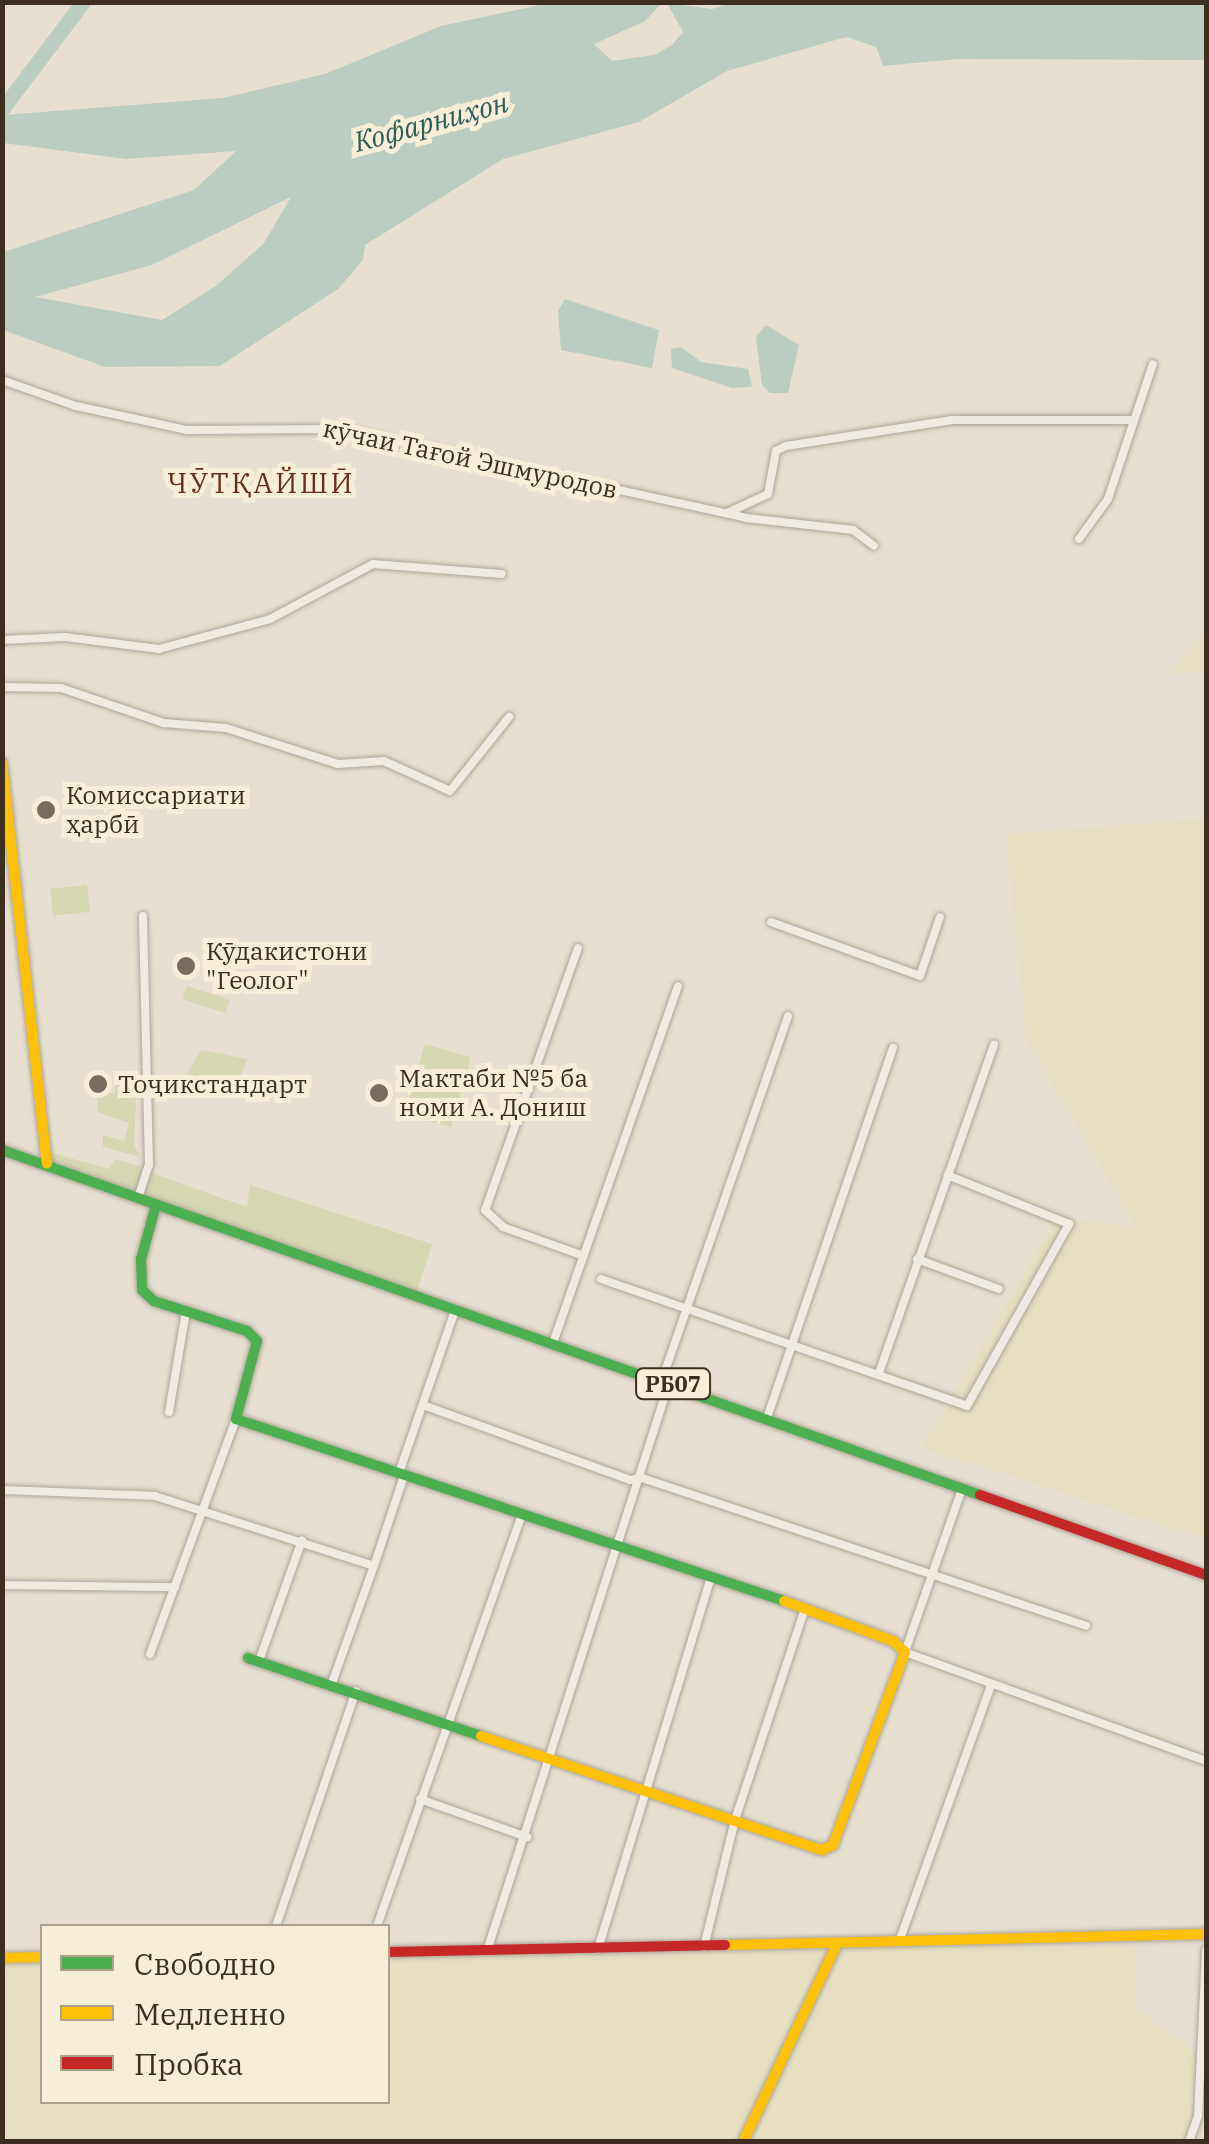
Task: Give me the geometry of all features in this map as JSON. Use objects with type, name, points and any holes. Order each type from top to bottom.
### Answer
[{"type":"main road","points":[[2,763],[47,1163]]},
{"type":"main road","name":"РБ07","points":[[2,1147],[1206,1576]]},
{"type":"main road","points":[[156,1204],[139,1284],[154,1300],[247,1331],[258,1342],[236,1419],[805,1608],[894,1641],[905,1652],[833,1845],[822,1850],[253,1659]]},
{"type":"main road","points":[[390,1952],[898,1946],[1206,1934]]},
{"type":"main road","points":[[742,2142],[836,1946]]},
{"type":"main road","points":[[2,1958],[40,1957]]},
{"type":"street","points":[[1079,539],[1108,499],[1153,364]]},
{"type":"street","name":"кӯчаи Тағой Эшмуродов","points":[[2,380],[76,406],[187,430],[339,429],[726,513],[853,530],[874,546]]},
{"type":"street","points":[[726,513],[768,494],[776,451],[786,446],[952,420],[1133,420]]},
{"type":"street","points":[[2,640],[65,637],[159,649],[270,618],[374,564],[502,574]]},
{"type":"street","points":[[2,687],[61,688],[164,723],[226,728],[338,764],[384,761],[450,791],[509,717]]},
{"type":"street","points":[[138,1198],[150,1165],[143,916]]},
{"type":"street","points":[[771,922],[920,976],[940,916]]},
{"type":"street","points":[[578,948],[485,1210],[503,1228],[584,1256]]},
{"type":"street","points":[[553,1343],[678,986]]},
{"type":"street","points":[[488,1951],[554,1759],[642,1478],[686,1308],[788,1016]]},
{"type":"street","points":[[880,1373],[994,1045]]},
{"type":"street","points":[[767,1418],[893,1048]]},
{"type":"street","points":[[601,1278],[967,1406],[1069,1231],[1065,1218],[948,1175]]},
{"type":"street","points":[[917,1259],[999,1288]]},
{"type":"street","points":[[332,1683],[374,1566],[455,1310]]},
{"type":"street","points":[[169,1412],[186,1311]]},
{"type":"street","points":[[423,1405],[630,1480],[642,1478],[1086,1626]]},
{"type":"street","points":[[150,1654],[236,1419]]},
{"type":"street","points":[[2,1490],[138,1494],[204,1510],[374,1566]]},
{"type":"street","points":[[962,1490],[905,1652],[990,1688],[1206,1761]]},
{"type":"street","points":[[378,1924],[522,1517]]},
{"type":"street","points":[[253,1659],[302,1540]]},
{"type":"street","points":[[598,1949],[711,1578]]},
{"type":"street","points":[[2,1585],[175,1587]]},
{"type":"street","points":[[704,1948],[735,1820],[805,1608]]},
{"type":"street","points":[[898,1946],[990,1688]]},
{"type":"street","points":[[277,1924],[356,1691]]},
{"type":"street","points":[[420,1799],[527,1837]]},
{"type":"street","points":[[1189,2142],[1198,2116],[1206,1950]]},
{"type":"shaded area","points":[[1206,629],[1206,672],[1170,674]]},
{"type":"shaded area","points":[[1206,819],[1206,1539],[922,1448],[1056,1218],[1136,1227],[1027,1041],[1006,834]]},
{"type":"shaded area","points":[[1134,1945],[1135,2009],[1206,2060],[1202,2142],[3,2141],[2,1952],[40,1952],[40,2104],[390,2104],[390,1950]]},
{"type":"green space","points":[[87,885],[90,912],[53,916],[50,889]]},
{"type":"green space","points":[[187,986],[230,1000],[225,1013],[183,999]]},
{"type":"green space","points":[[425,1044],[471,1057],[451,1127],[405,1114]]},
{"type":"green space","points":[[201,1050],[248,1059],[233,1092],[185,1077]]},
{"type":"green space","points":[[115,1077],[137,1079],[134,1144],[140,1157],[103,1147],[103,1135],[124,1141],[129,1123],[98,1112],[96,1094],[115,1093]]},
{"type":"green space","points":[[45,1151],[109,1169],[115,1159],[149,1169],[148,1181],[138,1198],[47,1163]]},
{"type":"green space","points":[[152,1173],[247,1207],[250,1185],[432,1244],[416,1295],[142,1197]]},
{"type":"water","name":"Кофарниҳон","points":[[553,2],[662,3],[645,21],[594,44],[612,61],[654,55],[672,45],[683,32],[667,3],[712,9],[733,2],[1206,3],[1206,60],[957,59],[883,66],[876,47],[846,37],[727,71],[639,122],[503,159],[365,245],[363,260],[338,289],[220,366],[105,367],[3,330],[3,252],[194,190],[236,151],[126,159],[3,143],[3,115],[223,98],[325,74],[441,26]],"holes":[[[291,197],[264,243],[216,286],[162,320],[35,297],[152,265]]]},
{"type":"water","points":[[565,299],[659,330],[652,368],[561,350],[558,311]]},
{"type":"water","points":[[766,325],[799,345],[788,393],[770,393],[762,385],[756,337]]},
{"type":"water","points":[[681,347],[701,362],[748,369],[752,387],[732,388],[672,368],[671,349]]},
{"type":"waterway","points":[[2,109],[83,2]]},
{"type":"traffic: fast","points":[[2,1150],[980,1495]]},
{"type":"traffic: fast","points":[[156,1205],[141,1259],[142,1290],[154,1301],[247,1331],[257,1341],[236,1419],[784,1601]]},
{"type":"traffic: fast","points":[[248,1658],[481,1736]]},
{"type":"traffic: slow","points":[[2,763],[47,1163]]},
{"type":"traffic: slow","points":[[481,1736],[822,1850],[833,1845],[905,1652],[893,1641],[784,1601]]},
{"type":"traffic: slow","points":[[725,1945],[1206,1934]]},
{"type":"traffic: slow","points":[[743,2142],[836,1946]]},
{"type":"traffic: slow","points":[[2,1958],[40,1957]]},
{"type":"traffic: jam","points":[[980,1495],[1206,1575]]},
{"type":"traffic: jam","points":[[390,1952],[725,1945]]},
{"type":"place","name":"Комиссариати ҳарбӣ","points":[[46,810]]},
{"type":"place","name":"Кӯдакистони \"Геолог\"","points":[[186,966]]},
{"type":"place","name":"Тоҷикстандарт","points":[[98,1084]]},
{"type":"place","name":"Мактаби №5 ба номи А. Дониш","points":[[379,1093]]},
{"type":"district","name":"ЧӮТҚАЙШӢ","points":[[261,483]]}]
